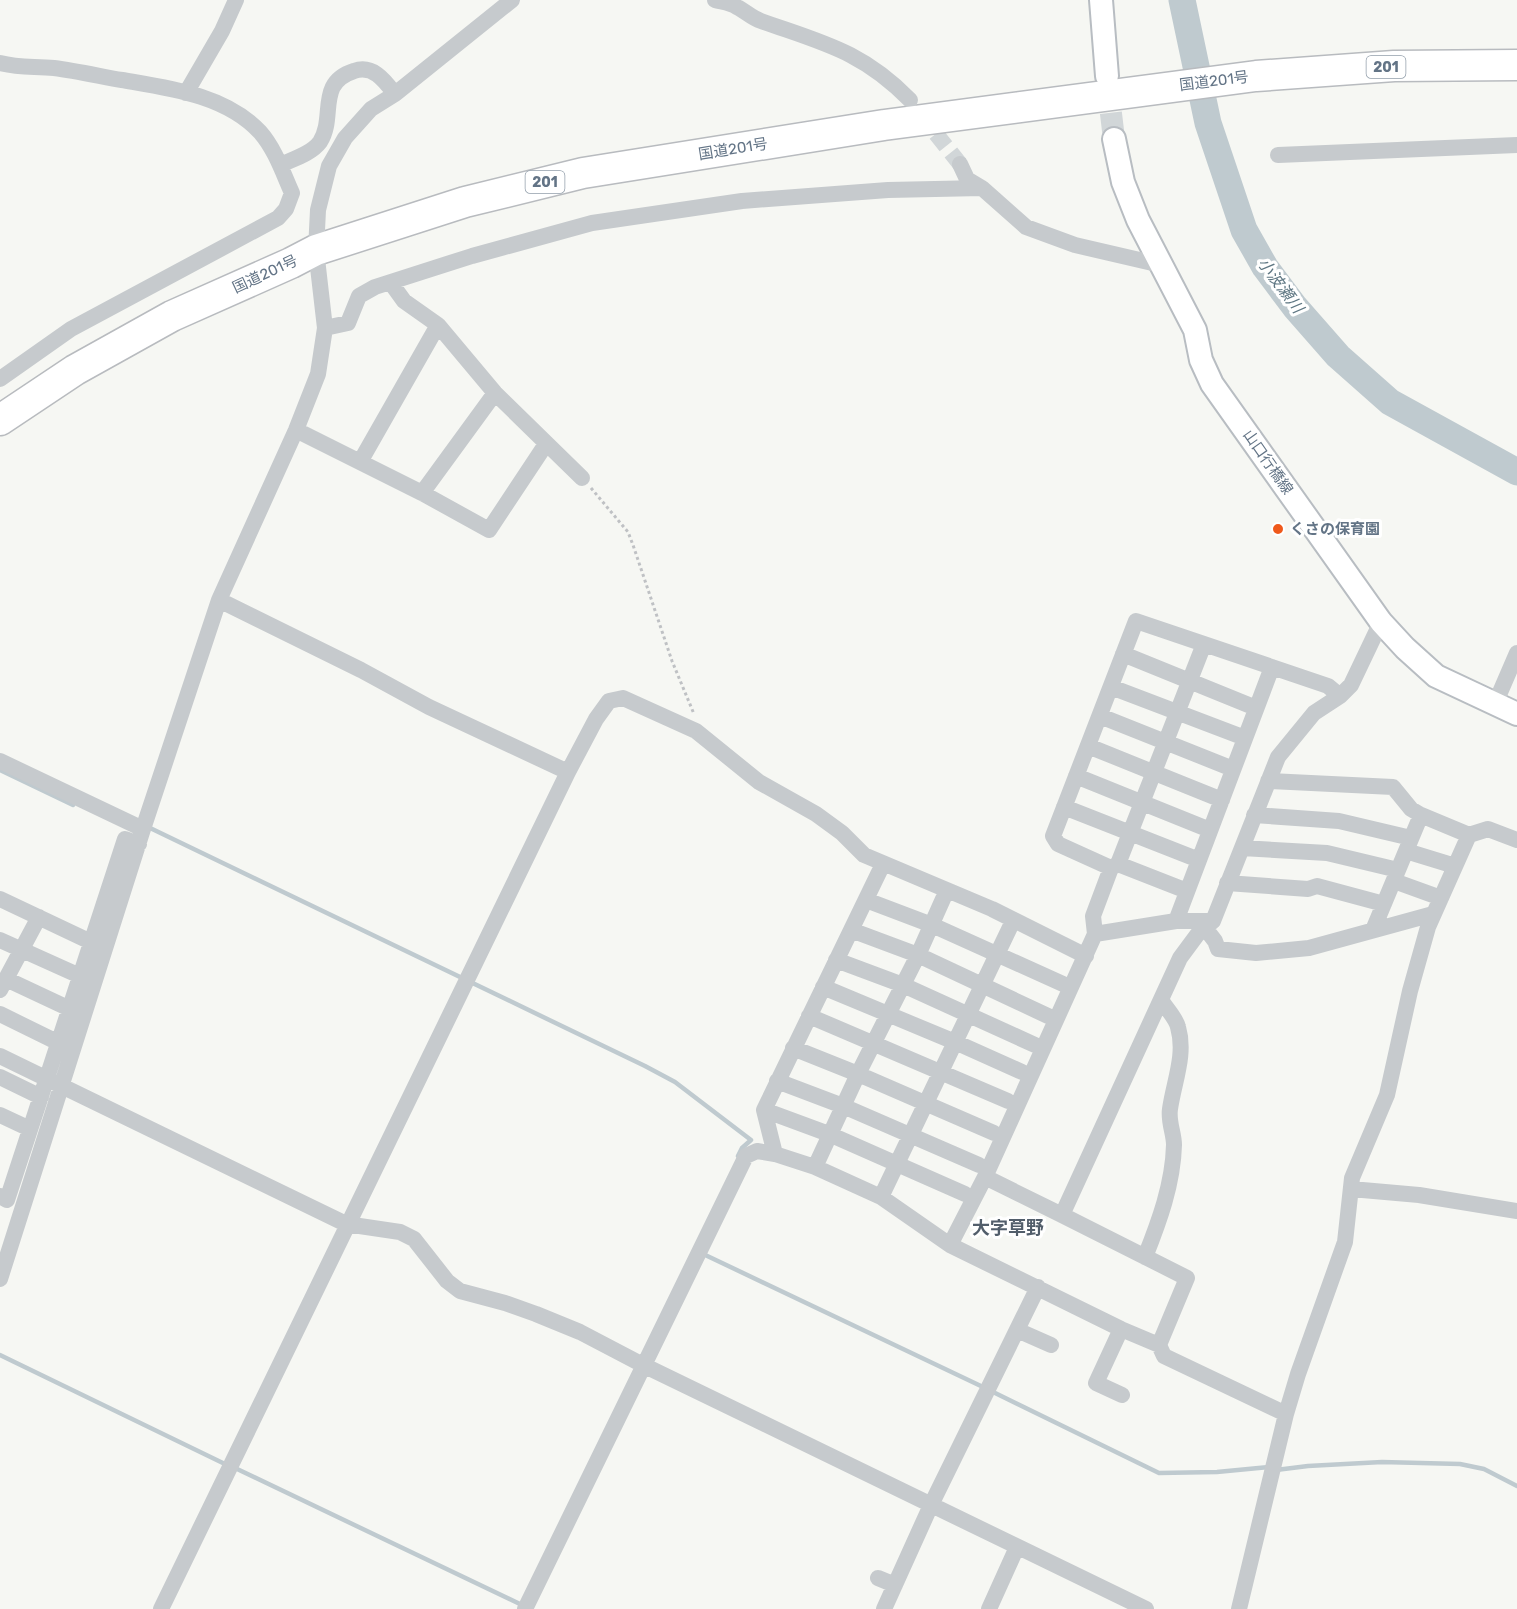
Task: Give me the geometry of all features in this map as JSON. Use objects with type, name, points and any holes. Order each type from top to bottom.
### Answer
[{"type":"highway","name":"国道201号","points":[[0,420],[75,370],[172,316],[316,250],[465,202],[583,173],[884,125],[1256,76],[1395,66],[1517,66]]},
{"type":"main road","points":[[1101,0],[1107,76]]},
{"type":"main road","name":"山口行橋線","points":[[1114,139],[1123,182],[1138,220],[1195,330],[1202,360],[1212,384],[1381,622],[1405,648],[1436,676],[1517,714]]},
{"type":"street","points":[[186,93],[222,31],[236,0]]},
{"type":"street","points":[[0,1279],[54,1082],[141,836],[219,600],[296,430],[318,374],[325,328],[316,250],[318,210],[329,166],[345,138],[371,109],[395,94],[512,0]]},
{"type":"street","points":[[715,0],[735,5],[758,20],[802,34],[859,58],[893,83],[910,100]]},
{"type":"street","points":[[0,63],[19,68],[52,68],[80,72],[186,93],[230,109],[261,133],[280,165],[292,193],[286,208],[278,218],[72,330],[0,379]]},
{"type":"street","points":[[280,165],[311,151],[320,142],[326,128],[327,105],[333,87],[344,74],[360,69],[372,72],[381,76],[395,94]]},
{"type":"street","points":[[1278,155],[1517,145]]},
{"type":"street","points":[[960,164],[967,178],[982,188],[1026,227],[1075,245],[1161,265]]},
{"type":"street","points":[[325,328],[348,323],[359,296],[375,287],[472,256],[592,223],[742,201],[888,190],[982,188]]},
{"type":"street","points":[[391,283],[404,301],[438,325],[495,393],[582,478]]},
{"type":"street","points":[[360,462],[438,325]]},
{"type":"street","points":[[422,493],[495,393]]},
{"type":"street","points":[[296,430],[422,493],[489,530],[546,444]]},
{"type":"street","points":[[219,600],[429,706],[567,772]]},
{"type":"street","points":[[1187,891],[1058,844],[1053,836],[1136,621],[1328,686],[1340,696]]},
{"type":"street","points":[[1062,1215],[1180,958],[1209,924],[1278,757],[1314,713],[1340,696],[1351,685],[1381,622]]},
{"type":"street","points":[[954,1218],[965,1194],[982,1171],[994,1133],[1063,984],[1095,934],[1093,916],[1130,833],[1204,644]]},
{"type":"street","points":[[1495,704],[1517,653]]},
{"type":"street","points":[[1123,654],[1256,708]]},
{"type":"street","points":[[1176,921],[1272,667]]},
{"type":"street","points":[[1111,687],[1245,738]]},
{"type":"street","points":[[161,1609],[567,772],[596,719],[609,701],[623,698],[696,731],[759,782],[816,814],[842,833],[864,855],[1013,921],[1080,958]]},
{"type":"street","points":[[1100,716],[1233,769]]},
{"type":"street","points":[[1088,746],[1222,800]]},
{"type":"street","points":[[0,761],[141,836]]},
{"type":"street","points":[[1076,776],[1210,830]]},
{"type":"street","points":[[1268,781],[1393,787],[1410,809],[1421,815],[1469,835],[1488,829],[1517,840]]},
{"type":"street","points":[[1064,807],[1199,860]]},
{"type":"street","points":[[1254,815],[1339,821],[1409,845],[1455,866]]},
{"type":"street","points":[[1373,930],[1421,815]]},
{"type":"street","points":[[1239,1609],[1286,1414],[1345,1242],[1352,1178],[1387,1095],[1410,991],[1428,927],[1469,835]]},
{"type":"street","points":[[0,1196],[7,1200],[41,1097],[54,1082],[59,1043],[125,838],[141,836]]},
{"type":"street","points":[[1242,848],[1327,853],[1396,876],[1441,898]]},
{"type":"street","points":[[775,1154],[764,1110],[883,864]]},
{"type":"street","points":[[1227,883],[1308,889],[1317,886],[1384,904]]},
{"type":"street","points":[[815,1167],[947,890]]},
{"type":"street","points":[[0,898],[91,942]]},
{"type":"street","points":[[866,900],[932,924],[1063,984]]},
{"type":"street","points":[[1209,924],[1218,949],[1256,953],[1309,948],[1433,914]]},
{"type":"street","points":[[39,917],[3,985],[70,1009]]},
{"type":"street","points":[[881,1197],[1013,921]]},
{"type":"street","points":[[1095,934],[1176,921],[1209,924]]},
{"type":"street","points":[[850,930],[918,955],[1048,1016]]},
{"type":"street","points":[[0,940],[80,976]]},
{"type":"street","points":[[950,1245],[1080,958]]},
{"type":"street","points":[[836,960],[903,985],[1035,1045]]},
{"type":"street","points":[[823,987],[1022,1072]]},
{"type":"street","points":[[1145,1257],[1161,1219],[1167,1189],[1174,1143],[1170,1110],[1179,1073],[1181,1052],[1178,1026],[1161,1000]]},
{"type":"street","points":[[0,1014],[59,1043]]},
{"type":"street","points":[[809,1016],[1008,1101]]},
{"type":"street","points":[[793,1048],[994,1133]]},
{"type":"street","points":[[0,1056],[346,1224],[400,1232],[414,1239],[447,1281],[460,1291],[505,1303],[580,1332],[643,1365],[1146,1609]]},
{"type":"street","points":[[0,1077],[41,1097]]},
{"type":"street","points":[[777,1081],[911,1135],[1187,1278],[1159,1345]]},
{"type":"street","points":[[764,1110],[829,1134],[965,1194]]},
{"type":"street","points":[[0,1115],[30,1130]]},
{"type":"street","points":[[525,1609],[747,1156],[757,1151],[775,1154],[815,1167],[881,1197],[950,1245],[1121,1329],[1159,1345],[1164,1356],[1286,1414]]},
{"type":"street","points":[[1351,1190],[1419,1195],[1517,1211]]},
{"type":"street","points":[[884,1609],[931,1505],[1038,1287]]},
{"type":"street","points":[[1121,1329],[1096,1383],[1122,1395]]},
{"type":"street","points":[[1017,1330],[1051,1346]]},
{"type":"street","points":[[989,1609],[1017,1546]]},
{"type":"street","points":[[878,1578],[895,1585]]},
{"type":"path","points":[[582,478],[628,532],[672,661],[695,716],[696,731]]},
{"type":"waterway","name":"小波瀬川","points":[[1182,0],[1208,123],[1244,230],[1265,267],[1295,307],[1338,356],[1390,402],[1517,472]]},
{"type":"waterway","points":[[0,770],[73,805]]},
{"type":"waterway","points":[[148,827],[675,1082],[751,1140],[742,1148],[738,1156]]},
{"type":"waterway","points":[[701,1253],[983,1387]]},
{"type":"waterway","points":[[0,1355],[227,1465]]},
{"type":"waterway","points":[[991,1391],[1159,1473],[1217,1472],[1269,1467]]},
{"type":"waterway","points":[[1276,1470],[1382,1462],[1460,1464],[1484,1469],[1517,1486]]},
{"type":"waterway","points":[[235,1468],[522,1605]]},
{"type":"tunnel","points":[[1107,80],[1114,139]]},
{"type":"tunnel","points":[[921,115],[960,164]]},
{"type":"place","name":"くさの保育園","points":[[1278,529]]},
{"type":"district","name":"大字草野","points":[[1008,1228]]}]
